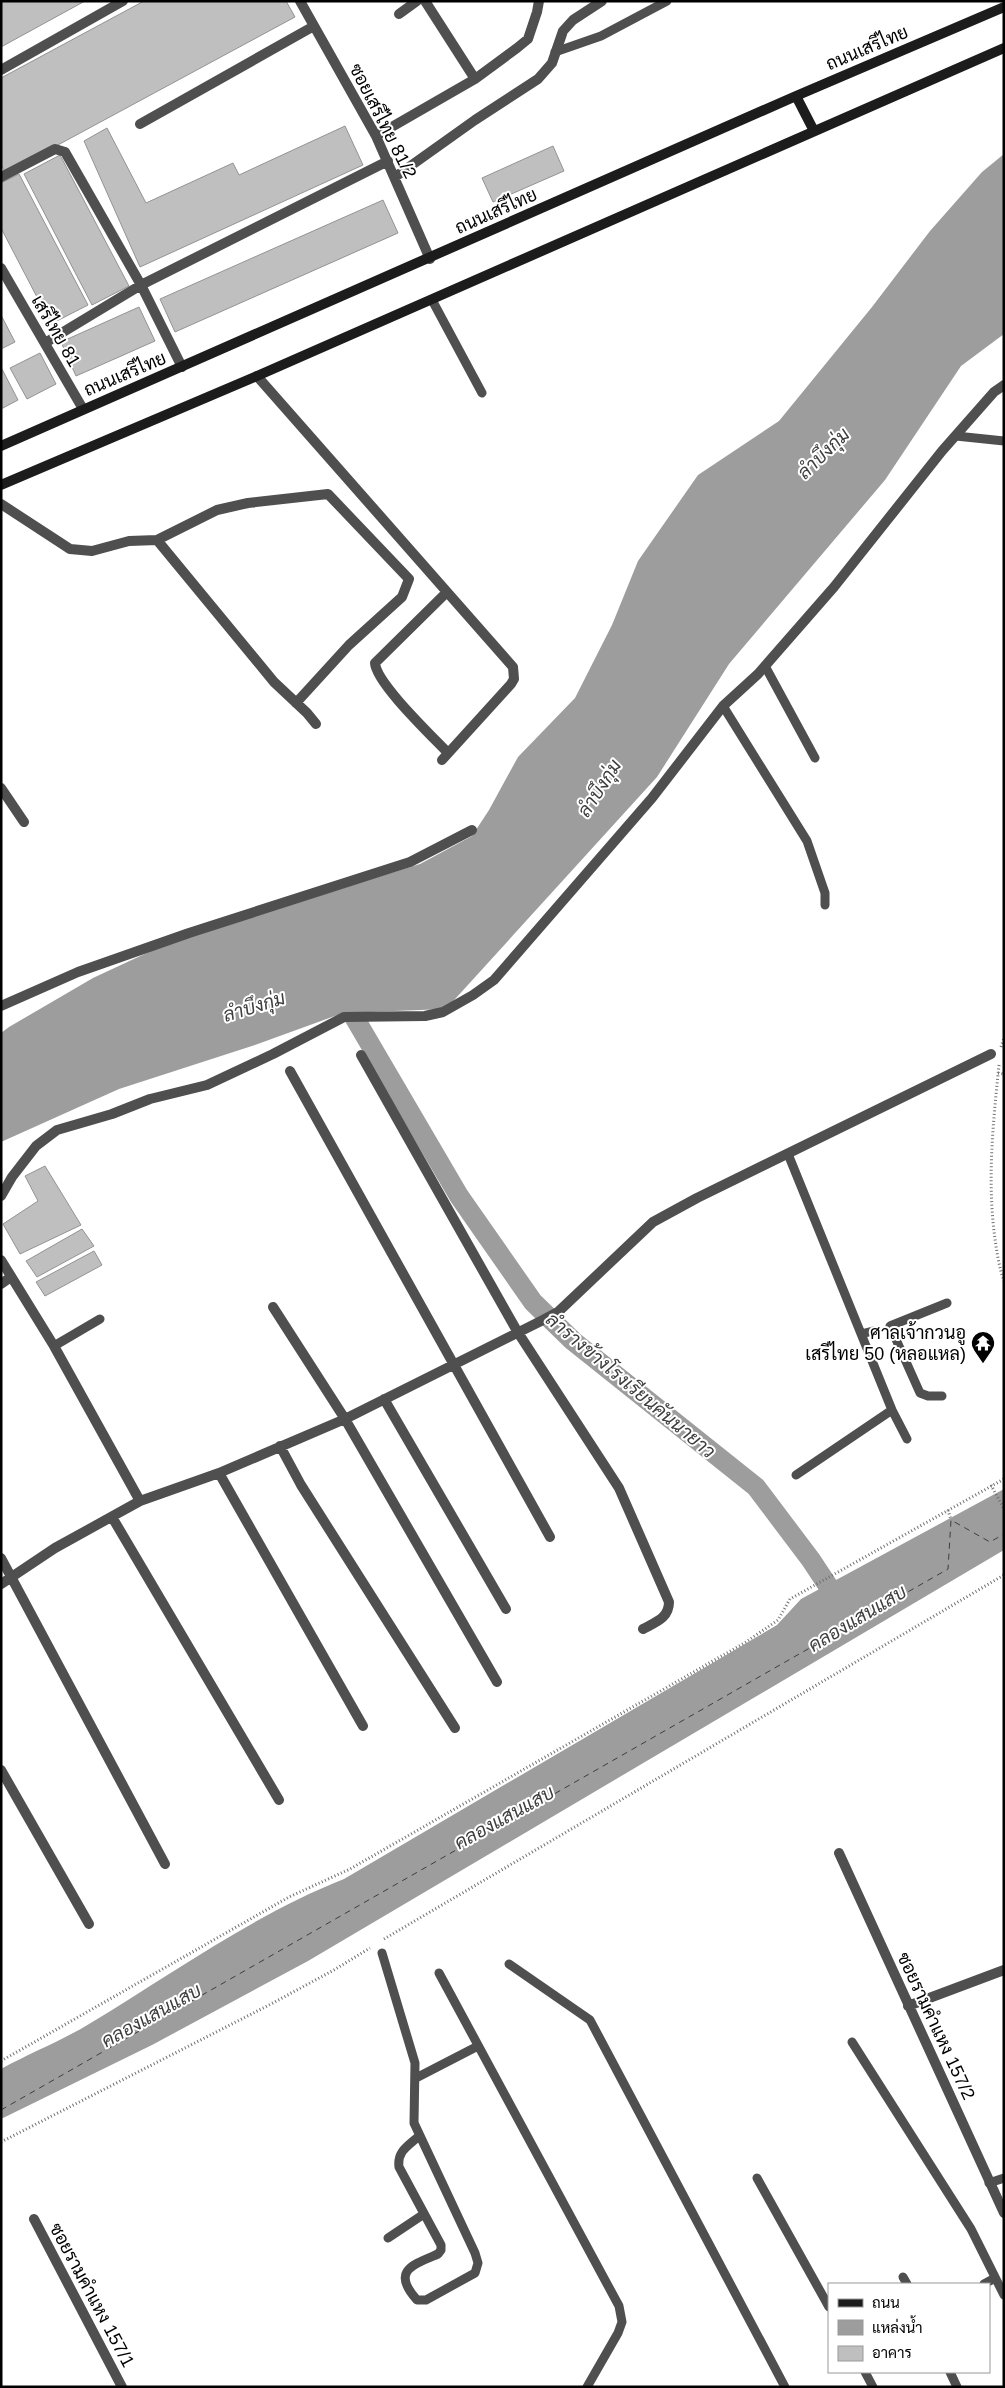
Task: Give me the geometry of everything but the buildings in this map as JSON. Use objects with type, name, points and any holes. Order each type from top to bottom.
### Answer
[{"type":"main road","name":"ถนนเสรีไทย","points":[[1,446],[430,259],[796,96],[1004,7]]},
{"type":"main road","points":[[1,485],[432,300],[1004,48]]},
{"type":"main road","points":[[796,96],[814,131]]},
{"type":"street","points":[[1,70],[123,1]]},
{"type":"street","name":"ซอยเสรีไทย 81/2","points":[[300,1],[376,136],[430,259]]},
{"type":"street","points":[[398,14],[417,1]]},
{"type":"street","points":[[425,1],[474,79]]},
{"type":"street","points":[[376,136],[474,79],[528,39],[537,12],[538,1]]},
{"type":"street","points":[[395,178],[474,120],[538,78],[552,63],[563,31],[573,20],[602,1]]},
{"type":"street","points":[[140,124],[314,26]]},
{"type":"street","points":[[1,177],[55,149],[65,152],[141,285],[182,367]]},
{"type":"street","points":[[45,343],[141,285],[388,161]]},
{"type":"street","name":"เสรีไทย 81","points":[[1,268],[83,409]]},
{"type":"street","points":[[257,376],[510,663],[514,675],[511,684],[445,756],[385,684],[375,663],[447,592]]},
{"type":"street","points":[[1,1196],[12,1177],[36,1146],[58,1130],[112,1114],[150,1099],[207,1085],[274,1054],[340,1018],[438,1014],[458,1005],[494,980],[652,798],[724,706],[765,666],[834,587],[956,436],[994,392],[1004,385]]},
{"type":"street","points":[[1,504],[70,549],[92,550],[130,540],[157,540],[217,510],[248,503],[328,494],[409,579],[402,597],[349,645],[296,703]]},
{"type":"street","points":[[157,540],[274,682],[316,724]]},
{"type":"street","points":[[1,788],[24,822]]},
{"type":"street","points":[[1,1006],[17,997],[78,972],[207,927],[410,862],[472,830]]},
{"type":"street","points":[[361,1055],[517,1331],[619,1488],[670,1602],[670,1610],[665,1617],[643,1629]]},
{"type":"street","points":[[1,1584],[55,1548],[140,1501],[218,1473],[346,1419],[517,1331],[543,1320],[558,1312],[653,1222],[697,1198],[996,1056]]},
{"type":"street","points":[[290,1071],[550,1537]]},
{"type":"street","points":[[1,1260],[54,1346],[140,1501]]},
{"type":"street","points":[[1,1284],[11,1277]]},
{"type":"street","points":[[273,1307],[346,1419],[497,1682]]},
{"type":"street","points":[[384,1399],[506,1609]]},
{"type":"street","points":[[280,1446],[301,1484],[455,1728]]},
{"type":"street","points":[[218,1473],[364,1726]]},
{"type":"street","points":[[112,1517],[279,1800]]},
{"type":"street","points":[[1,1558],[166,1864]]},
{"type":"street","points":[[1,1770],[89,1924]]},
{"type":"street","name":"ซอยรามคำแหง 157/2","points":[[839,1853],[1004,2213]]},
{"type":"street","points":[[908,2006],[1004,1970]]},
{"type":"street","name":"ซอยรามคำแหง 157/1","points":[[34,2219],[122,2387]]},
{"type":"lane","points":[[555,52],[600,36],[668,1]]},
{"type":"lane","points":[[432,300],[482,393]]},
{"type":"lane","points":[[956,436],[1004,441]]},
{"type":"lane","points":[[765,666],[815,758]]},
{"type":"lane","points":[[724,706],[807,841],[825,893],[825,905]]},
{"type":"lane","points":[[788,1154],[892,1410],[907,1439]]},
{"type":"lane","points":[[942,1396],[928,1396],[920,1393],[888,1327],[947,1302]]},
{"type":"lane","points":[[54,1346],[100,1319]]},
{"type":"lane","points":[[861,1334],[873,1331]]},
{"type":"lane","points":[[796,1475],[892,1410]]},
{"type":"lane","points":[[382,1953],[415,2063],[414,2123],[478,2263],[475,2273],[426,2300],[418,2300],[406,2284],[405,2274],[409,2267],[441,2250],[441,2245],[399,2167],[398,2161],[400,2154],[419,2136]]},
{"type":"lane","points":[[509,1964],[590,2020],[785,2387]]},
{"type":"lane","points":[[439,1973],[619,2306],[622,2322],[618,2333],[587,2387]]},
{"type":"lane","points":[[852,2042],[971,2229],[1004,2295]]},
{"type":"lane","points":[[416,2078],[478,2046]]},
{"type":"lane","points":[[757,2178],[828,2305]]},
{"type":"lane","points":[[989,2183],[1004,2178]]},
{"type":"lane","points":[[388,2238],[424,2214]]},
{"type":"lane","points":[[986,2283],[995,2278]]},
{"type":"lane","points":[[866,2373],[873,2387]]},
{"type":"lane","points":[[950,2373],[957,2387]]},
{"type":"path","points":[[1001,1048],[1004,1038]]},
{"type":"path","points":[[996,1056],[998,1073],[990,1172],[993,1219],[1000,1271],[1004,1281]]},
{"type":"path","points":[[998,1073],[1004,1074]]},
{"type":"path","points":[[1,2060],[289,1897],[350,1869],[746,1642],[778,1620],[790,1599],[1004,1479]]},
{"type":"path","points":[[992,1487],[1004,1509]]},
{"type":"path","points":[[948,1510],[951,1520]]},
{"type":"path","points":[[383,1940],[1004,1575]]},
{"type":"path","points":[[1,2142],[287,1995],[375,1945]]},
{"type":"water","name":"ลำบึงกุ่ม","points":[[1004,154],[1004,334],[961,366],[885,480],[729,664],[657,777],[446,1009],[343,1013],[255,1045],[119,1089],[1,1142],[1,1033],[9,1027],[93,978],[166,944],[420,864],[472,836],[489,810],[518,757],[575,698],[612,625],[638,561],[698,475],[779,421],[872,307],[930,231],[982,172]]},
{"type":"water","name":"คลองแสนแสบ","points":[[1004,1489],[1004,1550],[308,1961],[152,2045],[1,2119],[1,2069],[89,2024],[214,1946],[277,1910],[344,1879],[777,1625],[801,1599]]},
{"type":"waterway","name":"ลำรางข้างโรงเรียนคันนายาว","points":[[343,998],[459,1196],[533,1302],[573,1341],[756,1487],[811,1560],[842,1607]]},
{"type":"ferry route","points":[[1,2110],[948,1569],[951,1520],[990,1542],[1004,1534]]},
{"type":"place","name":"ศาลเจ้ากวนอู เสรีไทย 50 (หลอแหล)","points":[[983,1364]]}]
